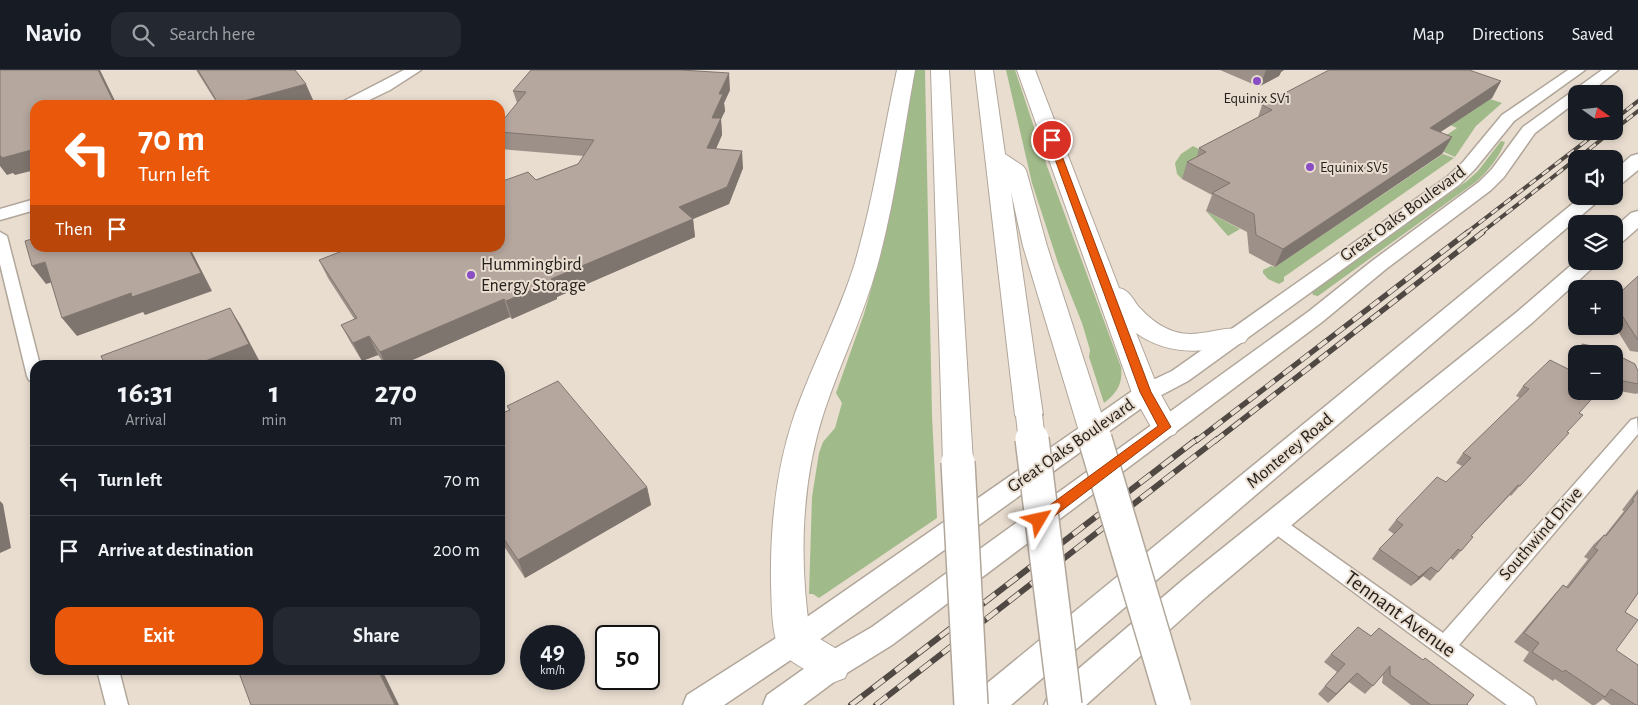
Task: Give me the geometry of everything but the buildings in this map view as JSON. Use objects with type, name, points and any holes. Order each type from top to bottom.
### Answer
[{"type":"highway","points":[[832,666],[794,642],[790,616],[788,562],[790,515],[803,436],[862,278],[874,236],[906,70]]},
{"type":"highway","points":[[940,70],[971,705]]},
{"type":"highway","points":[[984,70],[1065,705]]},
{"type":"highway","points":[[1026,70],[1146,392],[1165,427]]},
{"type":"highway","points":[[995,157],[1016,170],[1035,246],[1076,376],[1174,705]]},
{"type":"highway","points":[[1102,273],[1127,310],[1140,323],[1157,334],[1184,343],[1199,344],[1213,343],[1236,336]]},
{"type":"main road","points":[[358,100],[414,70]]},
{"type":"main road","name":"Great Oaks Boulevard","points":[[778,705],[832,666],[882,636],[1314,317],[1379,265],[1485,186],[1502,168],[1537,110],[1578,70]]},
{"type":"main road","name":"Great Oaks Boulevard","points":[[1590,85],[1611,70]]},
{"type":"main road","name":"Great Oaks Boulevard","points":[[698,705],[794,642],[1146,392],[1180,376],[1453,181],[1476,160],[1498,128],[1568,98]]},
{"type":"main road","points":[[1623,172],[1638,160]]},
{"type":"main road","name":"Monterey Road","points":[[986,705],[1583,205]]},
{"type":"main road","points":[[0,215],[30,206]]},
{"type":"main road","points":[[1623,231],[1638,217]]},
{"type":"main road","points":[[1061,705],[1274,523],[1525,317],[1579,270]]},
{"type":"street","points":[[0,236],[31,360]]},
{"type":"street","name":"Southwind Drive","points":[[1445,646],[1638,424]]},
{"type":"street","name":"Tennant Avenue","points":[[1274,523],[1526,705]]},
{"type":"street","points":[[109,675],[117,705]]},
{"type":"green space","points":[[909,70],[925,70],[932,415],[937,518],[819,598],[809,594],[812,497],[819,453],[823,442],[835,428],[842,403],[836,393],[864,314],[883,248]]},
{"type":"green space","points":[[1006,70],[1015,70],[1047,166],[1121,367],[1121,378],[1118,388],[1104,403],[1089,357],[1090,350],[1082,323],[1058,263],[1032,183]]},
{"type":"green space","points":[[1490,99],[1502,103],[1476,126],[1455,157],[1430,146],[1457,128],[1450,125]]},
{"type":"green space","points":[[1501,141],[1505,142],[1500,153],[1490,168],[1477,181],[1318,296],[1313,295],[1312,292],[1467,181],[1478,171]]},
{"type":"green space","points":[[1193,146],[1205,152],[1200,169],[1182,179],[1177,174],[1175,163],[1181,154]]},
{"type":"green space","points":[[1443,154],[1454,158],[1284,277],[1284,281],[1279,284],[1268,279],[1263,273],[1263,270],[1271,266],[1275,267]]},
{"type":"green space","points":[[1206,211],[1240,229],[1228,236]]},
{"type":"railway","points":[[1623,113],[1638,101]]},
{"type":"railway","points":[[1623,123],[1638,111]]},
{"type":"railway","points":[[1466,233],[1587,140]]},
{"type":"railway","points":[[1588,150],[1601,140]]},
{"type":"railway","points":[[1481,233],[1568,165]]},
{"type":"railway","points":[[1196,441],[1468,232]]},
{"type":"railway","points":[[1215,441],[1483,232]]},
{"type":"railway","points":[[851,705],[1197,439]]},
{"type":"railway","points":[[876,705],[1217,439]]},
{"type":"place","name":"Equinix SV1","points":[[1257,81]]},
{"type":"place","name":"Equinix SV5","points":[[1310,167]]},
{"type":"place","name":"Hummingbird Energy Storage","points":[[471,275]]},
{"type":"route","points":[[1039,520],[1165,427],[1146,392],[1052,140]]}]
